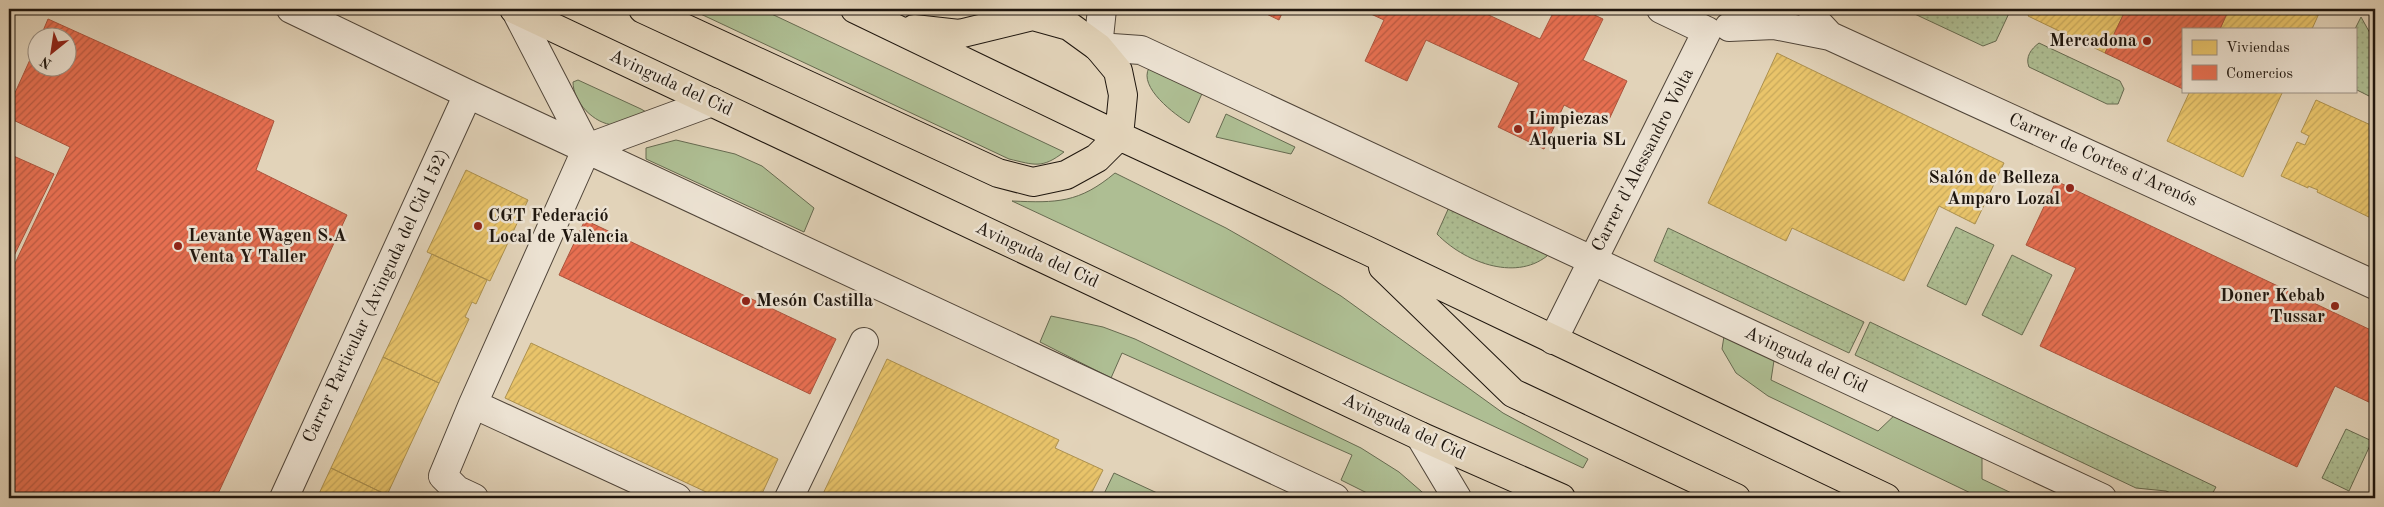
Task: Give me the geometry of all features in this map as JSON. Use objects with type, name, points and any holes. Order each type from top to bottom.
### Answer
[{"type":"main road","name":"Avinguda del Cid","points":[[515,9],[1420,436],[1561,498]]},
{"type":"main road","points":[[643,9],[998,173],[1034,182],[1066,175],[1097,158],[1119,136],[1123,95],[1118,71],[1098,47],[1069,26],[1029,12],[959,34],[894,27]]},
{"type":"main road","points":[[855,9],[1119,136],[1366,250],[1886,498]]},
{"type":"main road","points":[[1366,250],[1513,393],[1736,498]]},
{"type":"street","points":[[291,9],[468,94],[1335,498]]},
{"type":"street","points":[[515,9],[587,148]]},
{"type":"street","points":[[1098,47],[1102,9]]},
{"type":"street","points":[[1662,9],[1718,29],[1760,9]]},
{"type":"street","name":"Carrer de Cortes d'Arenós","points":[[1812,9],[1816,21],[1830,36]]},
{"type":"street","name":"Carrer de Cortes d'Arenós","points":[[1718,29],[1774,25],[1830,36],[2375,285]]},
{"type":"street","name":"Carrer d'Alessandro Volta","points":[[1553,340],[1593,261],[1718,29]]},
{"type":"street","name":"Avinguda del Cid","points":[[1098,47],[1141,50],[1331,136],[1593,261],[2102,498]]},
{"type":"street","name":"Carrer Particular (Avinguda del Cid 152)","points":[[284,498],[468,94]]},
{"type":"street","points":[[474,498],[457,490],[443,476],[587,148],[712,102]]},
{"type":"street","points":[[790,498],[864,342]]},
{"type":"street","points":[[473,404],[677,498]]},
{"type":"street","points":[[1420,436],[1458,498]]},
{"type":"green space","points":[[690,9],[761,9],[1064,152],[1050,161],[1038,164],[1009,159]]},
{"type":"green space","points":[[1904,9],[2011,9],[1996,41],[1983,46]]},
{"type":"green space","points":[[2361,17],[2375,42],[2375,99],[2356,90],[2356,28]]},
{"type":"green space","points":[[2039,43],[2120,81],[2124,89],[2118,104],[2107,104],[2029,67],[2028,60],[2030,54]]},
{"type":"green space","points":[[1149,68],[1204,89],[1189,123],[1175,114],[1153,92],[1147,75]]},
{"type":"green space","points":[[578,80],[648,113],[618,125],[599,121],[586,111],[577,97],[573,82]]},
{"type":"green space","points":[[1226,114],[1295,147],[1291,154],[1216,137]]},
{"type":"green space","points":[[676,140],[735,154],[762,166],[814,208],[804,232],[646,159],[646,148]]},
{"type":"green space","points":[[1115,173],[1226,228],[1341,296],[1503,413],[1588,459],[1583,468],[1012,201],[1042,202],[1067,199],[1090,190]]},
{"type":"green space","points":[[1450,205],[1548,254],[1547,256],[1534,264],[1505,268],[1475,260],[1448,244],[1437,234]]},
{"type":"green space","points":[[1956,227],[1994,245],[1966,305],[1927,286]]},
{"type":"green space","points":[[1668,228],[1864,322],[1849,353],[1654,261]]},
{"type":"green space","points":[[2012,255],[2052,275],[2022,335],[1982,315]]},
{"type":"green space","points":[[1051,316],[1103,327],[1135,339],[1361,448],[1399,472],[1429,498],[1377,498],[1341,480],[1352,455],[1122,353],[1111,378],[1040,342]]},
{"type":"green space","points":[[1870,322],[2216,487],[2210,498],[2182,498],[2166,491],[2136,488],[1855,355]]},
{"type":"green space","points":[[1725,330],[1775,354],[1771,380],[1878,431],[1898,412],[1982,451],[1982,479],[2022,498],[1981,498],[1768,396],[1736,373],[1722,349]]},
{"type":"green space","points":[[2346,429],[2372,441],[2349,491],[2322,478]]},
{"type":"green space","points":[[1114,473],[1168,498],[1102,498]]},
{"type":"building: Viviendas","points":[[2032,9],[2126,9],[2105,53],[2028,16]]},
{"type":"building: Viviendas","points":[[2229,9],[2321,9],[2312,28],[2220,28]]},
{"type":"building: Viviendas","points":[[1777,53],[2004,163],[1975,224],[1939,206],[1904,281],[1792,228],[1786,241],[1708,203]]},
{"type":"building: Viviendas","points":[[2190,92],[2283,92],[2243,177],[2167,141]]},
{"type":"building: Viviendas","points":[[2316,100],[2375,127],[2375,220],[2317,192],[2318,190],[2308,186],[2308,188],[2281,176],[2297,142],[2305,145],[2309,136],[2301,132]]},
{"type":"building: Viviendas","name":"CGT Federació Local de València","points":[[466,170],[528,200],[490,281],[427,252]]},
{"type":"building: Viviendas","points":[[432,254],[487,280],[476,304],[472,302],[465,317],[469,319],[439,383],[383,357]]},
{"type":"building: Viviendas","points":[[531,343],[778,459],[760,498],[719,498],[505,398]]},
{"type":"building: Viviendas","points":[[383,357],[439,383],[387,495],[331,468]]},
{"type":"building: Viviendas","points":[[887,359],[1059,440],[1055,448],[1103,470],[1089,498],[821,498]]},
{"type":"building: Viviendas","points":[[331,468],[387,495],[395,498],[317,498]]},
{"type":"building: Comercios","points":[[1256,9],[1284,9],[1279,20]]},
{"type":"building: Comercios","points":[[1360,9],[1476,9],[1540,39],[1555,9],[1582,9],[1603,19],[1583,60],[1627,81],[1606,126],[1564,105],[1544,149],[1498,127],[1519,83],[1426,40],[1407,81],[1365,61],[1384,20]]},
{"type":"building: Comercios","name":"Mercadona","points":[[2126,9],[2229,9],[2220,28],[2182,28],[2182,89],[2105,53]]},
{"type":"building: Comercios","name":"Levante Wagen S.A Venta Y Taller","points":[[48,19],[68,28],[44,28]]},
{"type":"building: Comercios","name":"Levante Wagen S.A Venta Y Taller","points":[[78,33],[274,121],[256,170],[347,215],[216,498],[9,498],[9,276],[70,147],[9,118],[9,106],[28,64],[28,78],[78,78]]},
{"type":"building: Comercios","points":[[9,154],[54,174],[9,266]]},
{"type":"building: Comercios","points":[[2056,181],[2375,332],[2375,405],[2335,386],[2297,467],[2040,346],[2076,268],[2026,245]]},
{"type":"building: Comercios","points":[[585,220],[836,339],[810,394],[559,275]]},
{"type":"place","name":"Mercadona","points":[[2147,41]]},
{"type":"place","name":"Limpiezas Alqueria SL","points":[[1518,129]]},
{"type":"place","name":"Salón de Belleza Amparo Lozal","points":[[2070,188]]},
{"type":"place","name":"CGT Federació Local de València","points":[[478,226]]},
{"type":"place","name":"Levante Wagen S.A Venta Y Taller","points":[[178,246]]},
{"type":"place","name":"Mesón Castilla","points":[[746,301]]},
{"type":"place","name":"Doner Kebab Tussar","points":[[2335,306]]}]
